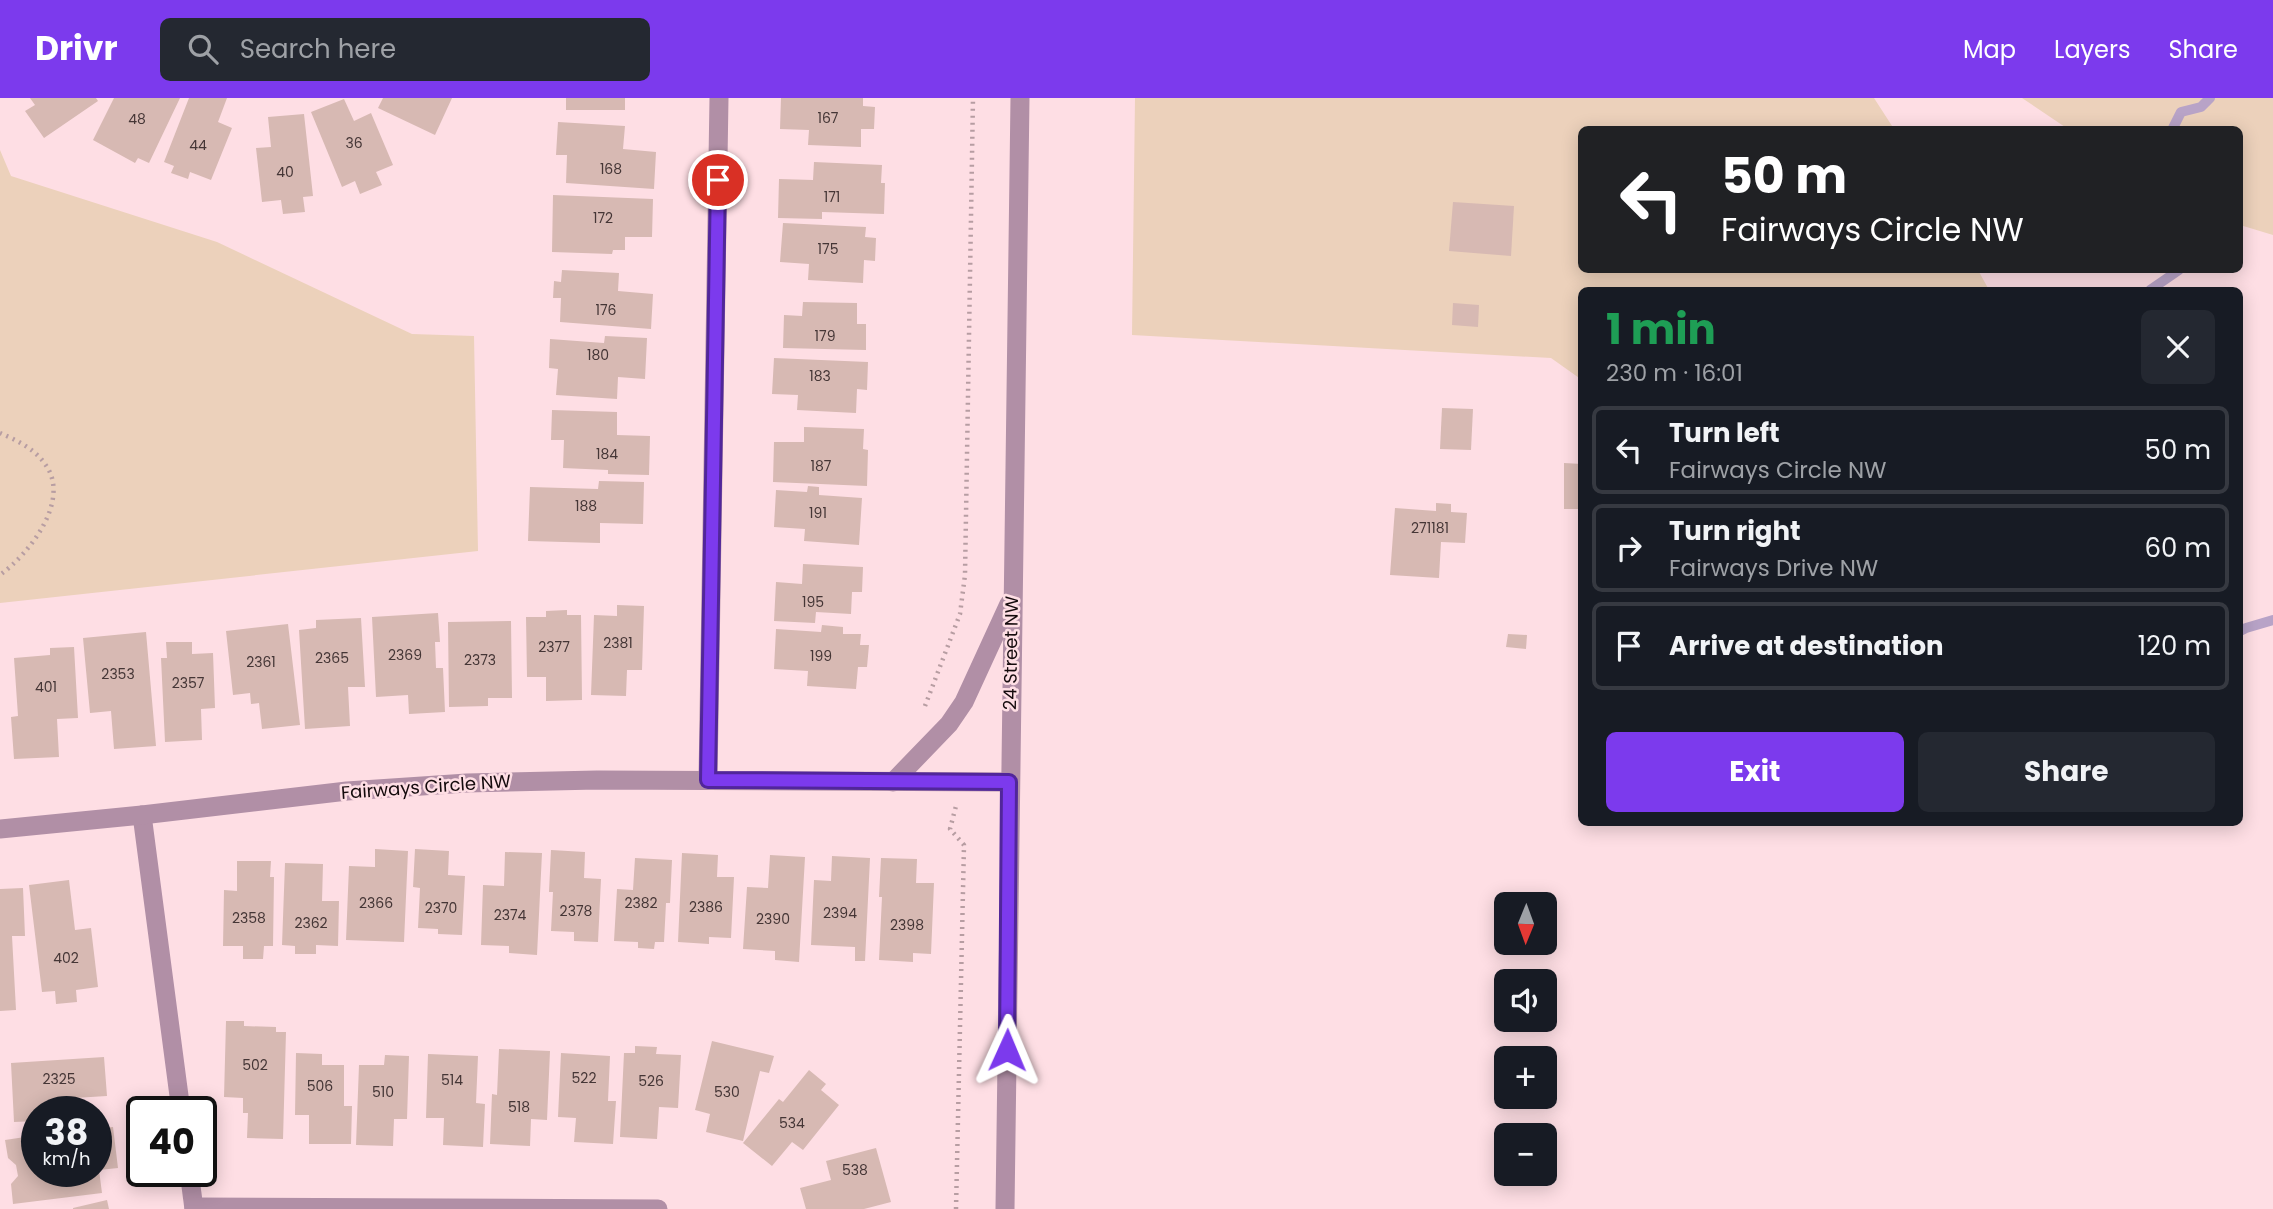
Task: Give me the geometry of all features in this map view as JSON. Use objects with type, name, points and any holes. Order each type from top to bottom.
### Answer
[{"type":"street","points":[[708,780],[719,98]]},
{"type":"street","name":"24 Street NW","points":[[1004,1209],[1020,98]]},
{"type":"street","points":[[893,782],[949,724],[964,702],[1012,597]]},
{"type":"street","name":"Fairways Circle NW","points":[[0,829],[142,816],[347,792],[467,783],[708,780],[1009,782]]},
{"type":"street","points":[[142,816],[179,1096]]},
{"type":"street","points":[[191,1187],[194,1208],[658,1209]]},
{"type":"path","points":[[924,710],[960,614],[965,575],[973,98]]},
{"type":"path","points":[[0,433],[28,447],[46,464],[53,481],[53,501],[46,521],[32,544],[0,575]]},
{"type":"path","points":[[950,829],[964,845],[956,1209]]},
{"type":"shaded area","points":[[1135,98],[1874,98],[1892,126],[1578,126],[1578,273],[1980,273],[1987,287],[1578,287],[1578,377],[1551,358],[1132,335]]},
{"type":"shaded area","points":[[2022,98],[2273,98],[2273,235],[2243,226],[2243,126],[2064,126]]},
{"type":"shaded area","points":[[0,150],[11,176],[217,242],[412,334],[474,336],[478,551],[0,603]]},
{"type":"building","points":[[30,98],[96,98],[98,101],[44,138],[25,111],[35,105]]},
{"type":"building","points":[[114,98],[180,98],[149,163],[138,158],[135,163],[93,140]]},
{"type":"building","points":[[189,98],[227,98],[218,122],[232,128],[211,180],[190,172],[188,179],[171,173],[174,166],[164,162]]},
{"type":"building","points":[[383,98],[452,98],[435,135],[378,108]]},
{"type":"building","points":[[566,98],[625,98],[625,110],[566,110]]},
{"type":"building","points":[[781,98],[863,98],[863,106],[875,107],[874,129],[861,129],[861,147],[808,145],[809,130],[780,129]]},
{"type":"building","points":[[344,99],[354,121],[371,113],[393,165],[376,172],[382,185],[360,194],[355,181],[342,187],[311,112]]},
{"type":"building","points":[[304,114],[313,196],[303,197],[305,212],[283,214],[281,200],[262,202],[256,148],[271,147],[268,117]]},
{"type":"building","points":[[558,122],[625,126],[623,149],[656,152],[654,189],[566,183],[567,155],[556,155]]},
{"type":"building","points":[[814,162],[882,165],[881,183],[885,183],[884,214],[822,212],[822,219],[778,218],[779,179],[813,180]]},
{"type":"building","points":[[553,195],[653,199],[652,237],[625,237],[625,250],[613,250],[612,254],[552,252]]},
{"type":"building","points":[[1453,202],[1514,206],[1511,256],[1449,251]]},
{"type":"building","points":[[783,223],[866,227],[865,237],[876,238],[875,261],[864,260],[863,283],[808,280],[809,264],[780,262]]},
{"type":"building","points":[[562,270],[619,273],[618,291],[653,294],[651,329],[560,322],[561,298],[553,298],[554,281],[561,282]]},
{"type":"building","points":[[803,302],[857,303],[857,324],[866,324],[866,350],[783,348],[784,315],[802,316]]},
{"type":"building","points":[[1453,303],[1479,305],[1478,327],[1452,325]]},
{"type":"building","points":[[605,336],[647,338],[645,379],[618,377],[617,399],[556,395],[558,369],[549,368],[550,339],[604,343]]},
{"type":"building","points":[[774,358],[868,362],[867,390],[857,389],[856,413],[797,410],[798,395],[772,394]]},
{"type":"building","points":[[1442,408],[1473,409],[1471,450],[1440,449]]},
{"type":"building","points":[[552,410],[617,412],[617,435],[650,436],[649,475],[608,474],[608,470],[563,468],[564,440],[551,440]]},
{"type":"building","points":[[804,427],[864,429],[863,449],[868,450],[867,486],[773,482],[774,442],[804,442]]},
{"type":"building","points":[[1564,463],[1578,464],[1578,509],[1564,509]]},
{"type":"building","points":[[599,481],[644,482],[643,524],[600,523],[600,543],[528,541],[530,487],[598,489]]},
{"type":"building","points":[[808,486],[819,487],[819,495],[862,498],[859,545],[804,541],[805,529],[774,527],[776,490],[807,492]]},
{"type":"building","points":[[1436,503],[1451,504],[1451,512],[1467,513],[1465,543],[1441,542],[1439,578],[1390,575],[1395,508],[1436,511]]},
{"type":"building","points":[[803,564],[863,567],[862,592],[852,592],[851,614],[816,612],[815,623],[774,621],[776,582],[802,584]]},
{"type":"building","points":[[617,605],[644,606],[642,670],[627,670],[626,696],[591,695],[594,615],[617,616]]},
{"type":"building","points":[[567,610],[567,615],[581,615],[582,700],[546,701],[546,677],[527,677],[526,617],[546,617],[546,611]]},
{"type":"building","points":[[438,613],[440,642],[435,642],[436,668],[443,668],[445,712],[409,714],[408,695],[376,697],[372,617]]},
{"type":"building","points":[[361,618],[365,687],[348,687],[350,726],[305,729],[299,630],[316,628],[316,620]]},
{"type":"building","points":[[511,621],[512,698],[488,698],[488,706],[449,707],[448,622]]},
{"type":"building","points":[[288,624],[300,725],[262,729],[259,703],[251,704],[250,693],[233,695],[226,631]]},
{"type":"building","points":[[822,625],[843,627],[843,634],[861,634],[860,645],[869,645],[867,667],[858,667],[856,689],[807,686],[808,671],[774,669],[776,629],[821,632]]},
{"type":"building","points":[[146,632],[156,746],[114,749],[111,711],[90,713],[83,638]]},
{"type":"building","points":[[1508,634],[1527,635],[1526,649],[1506,647]]},
{"type":"building","points":[[166,642],[192,642],[192,654],[213,653],[215,708],[201,709],[202,740],[165,742],[161,658],[167,658]]},
{"type":"building","points":[[74,647],[78,718],[57,719],[59,757],[14,759],[11,717],[18,716],[14,658],[50,655],[50,648]]},
{"type":"building","points":[[375,849],[408,851],[404,942],[346,940],[349,866],[375,867]]},
{"type":"building","points":[[415,849],[449,851],[448,875],[465,876],[462,935],[438,934],[438,929],[418,928],[420,888],[413,887]]},
{"type":"building","points":[[551,850],[585,852],[584,878],[601,879],[598,942],[574,941],[574,932],[551,931]]},
{"type":"building","points":[[505,852],[542,853],[537,955],[509,953],[509,946],[481,945],[483,885],[504,886]]},
{"type":"building","points":[[682,853],[718,855],[717,877],[734,877],[731,938],[709,937],[709,944],[678,942]]},
{"type":"building","points":[[770,855],[805,857],[799,962],[775,960],[775,951],[743,949],[747,887],[768,888]]},
{"type":"building","points":[[832,856],[870,858],[865,961],[855,961],[855,947],[811,945],[814,880],[831,881]]},
{"type":"building","points":[[635,858],[672,860],[670,903],[666,903],[664,942],[655,942],[654,949],[638,948],[638,942],[614,941],[617,889],[633,890]]},
{"type":"building","points":[[881,858],[917,859],[916,883],[934,883],[931,954],[913,953],[913,962],[879,960]]},
{"type":"building","points":[[237,861],[271,861],[270,877],[274,877],[273,946],[264,946],[263,959],[243,959],[243,946],[223,946],[224,890],[237,891]]},
{"type":"building","points":[[285,863],[323,864],[322,901],[339,901],[338,946],[316,945],[316,954],[295,954],[295,946],[282,945]]},
{"type":"building","points":[[69,880],[75,930],[91,928],[98,987],[76,990],[77,1002],[56,1004],[55,991],[42,992],[29,885]]},
{"type":"building","points":[[23,888],[25,936],[12,936],[16,1010],[0,1011],[0,889]]},
{"type":"building","points":[[226,1021],[244,1021],[244,1026],[276,1027],[276,1032],[286,1032],[283,1139],[247,1138],[248,1113],[243,1113],[243,1098],[224,1097]]},
{"type":"building","points":[[712,1041],[774,1056],[769,1073],[760,1071],[743,1141],[706,1132],[710,1114],[695,1110]]},
{"type":"building","points":[[635,1046],[657,1047],[656,1054],[681,1055],[678,1108],[659,1107],[657,1139],[620,1137],[624,1053],[635,1053]]},
{"type":"building","points":[[499,1049],[550,1051],[547,1120],[531,1119],[530,1146],[490,1144],[492,1094],[497,1095]]},
{"type":"building","points":[[296,1053],[322,1054],[322,1065],[344,1065],[344,1106],[352,1106],[351,1144],[309,1144],[309,1115],[295,1115]]},
{"type":"building","points":[[561,1053],[610,1056],[608,1101],[616,1101],[613,1144],[574,1142],[576,1118],[558,1117]]},
{"type":"building","points":[[428,1054],[478,1056],[476,1103],[485,1104],[483,1147],[443,1145],[444,1118],[426,1118]]},
{"type":"building","points":[[385,1055],[409,1056],[407,1119],[394,1119],[393,1146],[356,1145],[359,1065],[384,1065]]},
{"type":"building","points":[[104,1057],[107,1096],[21,1096],[21,1122],[14,1122],[11,1063]]},
{"type":"building","points":[[809,1070],[826,1084],[821,1090],[839,1105],[803,1150],[792,1142],[772,1166],[743,1143],[779,1099],[783,1102]]},
{"type":"building","points":[[112,1127],[118,1168],[112,1169]]},
{"type":"building","points":[[21,1138],[21,1187],[101,1187],[102,1193],[13,1204],[11,1184],[18,1176],[16,1165],[8,1158],[5,1140]]},
{"type":"building","points":[[876,1148],[891,1202],[864,1209],[806,1209],[800,1188],[831,1180],[826,1161]]},
{"type":"building","points":[[107,1200],[109,1209],[73,1209],[73,1208]]},
{"type":"waterway","points":[[2174,126],[2181,112],[2201,107],[2210,98]]},
{"type":"waterway","points":[[2154,287],[2175,273]]},
{"type":"waterway","points":[[2243,630],[2273,620]]},
{"type":"route","points":[[718,180],[708,780],[1009,782],[1007,1050]]}]
